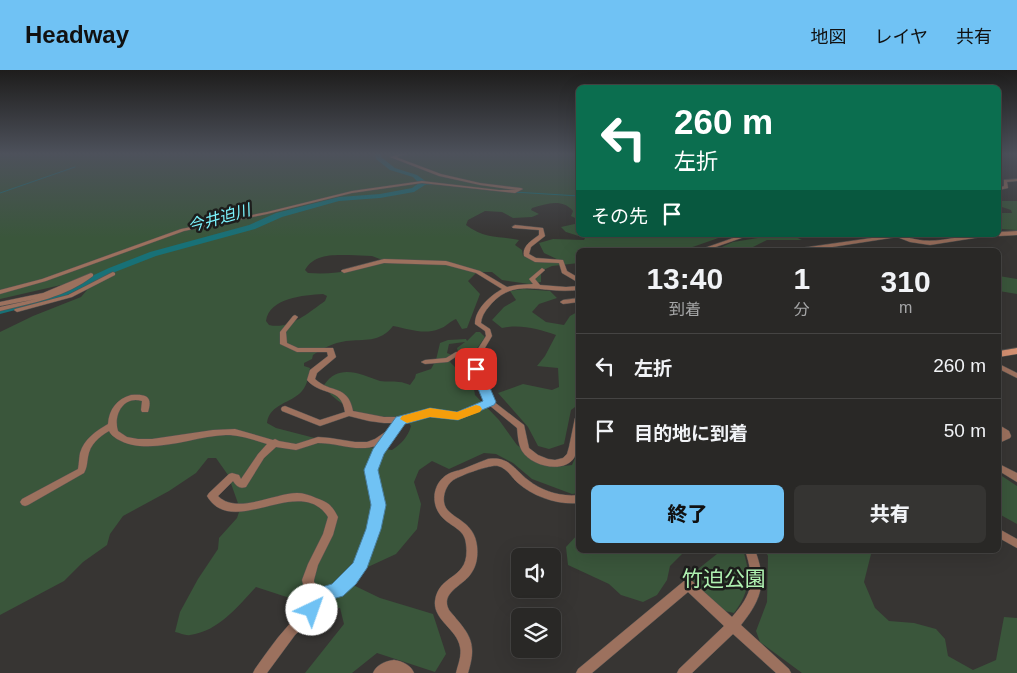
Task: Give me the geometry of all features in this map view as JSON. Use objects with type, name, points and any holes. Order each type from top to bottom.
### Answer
[{"type":"street","points":[[0,292],[44,280],[183,230],[352,192],[421,182]]},
{"type":"street","points":[[423,182],[500,191],[515,192],[521,190],[472,182]]},
{"type":"street","points":[[515,227],[542,229],[542,236],[530,245],[526,255],[534,260],[561,261],[564,272],[576,278]]},
{"type":"street","points":[[1001,234],[1017,233]]},
{"type":"street","points":[[708,248],[741,237]]},
{"type":"street","points":[[811,248],[884,237]]},
{"type":"street","points":[[903,237],[912,241],[929,244],[970,237]]},
{"type":"street","points":[[344,271],[384,261],[446,263],[478,272],[505,288]]},
{"type":"street","points":[[538,286],[532,279],[542,270]]},
{"type":"street","points":[[0,314],[60,300],[113,274]]},
{"type":"street","points":[[0,304],[39,297],[91,275],[69,289],[50,297],[0,309]]},
{"type":"street","points":[[576,289],[522,285],[505,288],[488,302],[478,319],[478,324],[488,330],[489,338],[476,357],[474,364],[490,402],[521,427],[525,449],[528,453],[550,463],[565,461],[569,458],[576,432]]},
{"type":"street","points":[[563,305],[576,300]]},
{"type":"street","points":[[295,317],[283,332],[284,344],[298,350],[330,350],[332,357],[313,372],[312,380],[317,386],[344,396],[349,403],[349,413]]},
{"type":"street","points":[[1001,354],[1017,352]]},
{"type":"street","points":[[425,362],[448,360],[456,354],[476,357]]},
{"type":"street","points":[[1001,367],[1017,376]]},
{"type":"street","points":[[145,410],[145,399],[137,396],[124,400],[114,408],[111,426],[117,436],[131,442],[186,439],[229,432],[296,448],[317,440],[366,445],[380,440],[394,430]]},
{"type":"street","points":[[286,409],[320,423],[349,413],[376,420],[401,420],[430,412],[458,416],[490,402]]},
{"type":"street","points":[[318,596],[340,588],[359,568],[374,529],[378,505],[371,473],[372,466],[378,452],[401,420]]},
{"type":"street","points":[[25,502],[80,471],[83,468],[86,447],[92,439],[111,426]]},
{"type":"street","points":[[1001,429],[1007,436],[1001,439]]},
{"type":"street","points":[[275,442],[261,456],[243,484],[240,484],[236,478],[232,477],[212,496],[218,503],[235,506],[258,506],[293,497],[303,498],[326,506],[333,517],[328,535],[313,564],[308,580],[308,584],[318,596]]},
{"type":"street","points":[[462,673],[468,650],[464,636],[442,610],[441,601],[445,590],[468,571],[474,560],[471,536],[464,527],[449,517],[438,506],[444,482],[451,477],[479,466],[499,462],[507,466],[526,484],[539,491],[566,502],[576,500]]},
{"type":"street","points":[[1001,467],[1017,478]]},
{"type":"street","points":[[1001,534],[1017,544]]},
{"type":"street","points":[[683,673],[747,610],[755,593],[757,570],[751,553]]},
{"type":"street","points":[[582,673],[688,585],[784,673]]},
{"type":"street","points":[[259,673],[291,631],[312,610],[318,600],[318,596]]},
{"type":"street","points":[[379,673],[393,665],[408,673]]},
{"type":"green space","points":[[0,182],[576,182],[576,218],[571,216],[573,211],[569,207],[564,204],[554,203],[532,208],[531,210],[539,214],[532,217],[513,218],[502,212],[485,211],[468,220],[466,225],[486,235],[519,240],[515,245],[522,250],[523,256],[563,262],[544,253],[539,243],[553,239],[584,240],[585,238],[582,237],[721,237],[690,248],[576,248],[576,263],[552,266],[541,271],[541,282],[529,284],[502,280],[492,272],[477,272],[468,281],[480,294],[467,328],[462,329],[456,319],[433,331],[416,331],[393,326],[377,338],[346,341],[328,346],[304,363],[304,366],[310,368],[308,380],[304,388],[298,395],[276,408],[267,423],[276,428],[334,443],[392,450],[406,437],[411,426],[409,423],[357,412],[335,398],[324,385],[336,374],[350,372],[380,381],[400,382],[410,385],[416,374],[431,369],[436,360],[440,343],[448,340],[466,339],[467,341],[476,332],[480,332],[485,337],[473,354],[458,353],[457,348],[465,342],[449,344],[447,353],[452,355],[450,362],[459,371],[471,371],[475,395],[499,420],[517,445],[535,459],[555,467],[572,465],[576,456],[576,493],[572,494],[532,479],[513,463],[496,454],[484,453],[449,469],[432,461],[419,470],[414,482],[421,504],[417,529],[396,554],[357,572],[351,584],[380,598],[433,614],[446,654],[435,672],[377,653],[352,673],[305,673],[344,624],[340,608],[302,602],[256,587],[227,617],[210,629],[188,635],[175,632],[180,612],[198,579],[218,549],[219,538],[237,518],[240,509],[228,475],[216,458],[208,458],[196,473],[169,491],[123,516],[110,534],[107,545],[83,562],[64,581],[0,615],[0,332],[33,316],[81,297],[87,290],[61,285],[0,299]],"holes":[[[324,256],[372,256],[385,261],[366,267],[338,272],[308,273],[305,270],[313,261]],[[323,294],[327,296],[325,301],[292,323],[277,326],[269,325],[266,321],[274,307],[288,299],[306,295]]]},
{"type":"green space","points":[[1001,201],[1017,201],[1017,230],[1001,229],[1001,213],[1012,213],[1011,210],[1001,207]]},
{"type":"green space","points":[[576,224],[576,235],[566,232],[561,227]]},
{"type":"green space","points":[[764,237],[795,237],[802,240],[767,240],[751,248],[720,248],[733,242]]},
{"type":"green space","points":[[1001,276],[1017,279],[1017,294],[1001,291]]},
{"type":"green space","points":[[523,289],[550,291],[557,298],[539,304],[532,312],[546,322],[564,325],[570,316],[576,313],[576,406],[571,410],[564,444],[549,449],[538,446],[528,427],[498,393],[523,384],[552,390],[559,387],[558,368],[537,366],[545,356],[556,335],[523,327],[502,328],[492,320],[504,307],[516,300],[510,291]]},
{"type":"green space","points":[[1001,475],[1017,486],[1017,524],[1001,515]]},
{"type":"green space","points":[[576,536],[576,553],[683,553],[670,566],[667,580],[657,595],[643,602],[621,595],[609,584],[568,565],[566,547]]},
{"type":"green space","name":"竹迫公園","points":[[718,553],[744,553],[748,575],[746,590],[734,613],[725,611],[688,577]]},
{"type":"green space","points":[[766,553],[871,553],[864,582],[875,608],[889,621],[914,623],[936,629],[945,639],[948,656],[973,670],[996,660],[1004,617],[1017,618],[1017,673],[802,673],[760,642],[756,631],[767,602]]},
{"type":"waterway","points":[[0,193],[31,182]]},
{"type":"waterway","name":"今井迫川","points":[[0,311],[57,296],[112,270],[153,254],[252,227],[279,215],[339,199],[380,196],[414,190],[423,182]]},
{"type":"waterway","name":"今井迫川","points":[[423,184],[432,184]]},
{"type":"waterway","points":[[514,192],[576,196]]},
{"type":"slow traffic","points":[[407,419],[430,412],[458,416],[476,409]]},
{"type":"route","points":[[312,610],[318,600],[318,596],[340,588],[359,568],[374,529],[378,505],[371,470],[378,452],[401,420],[430,412],[450,416],[464,415],[490,402],[476,369]]}]
